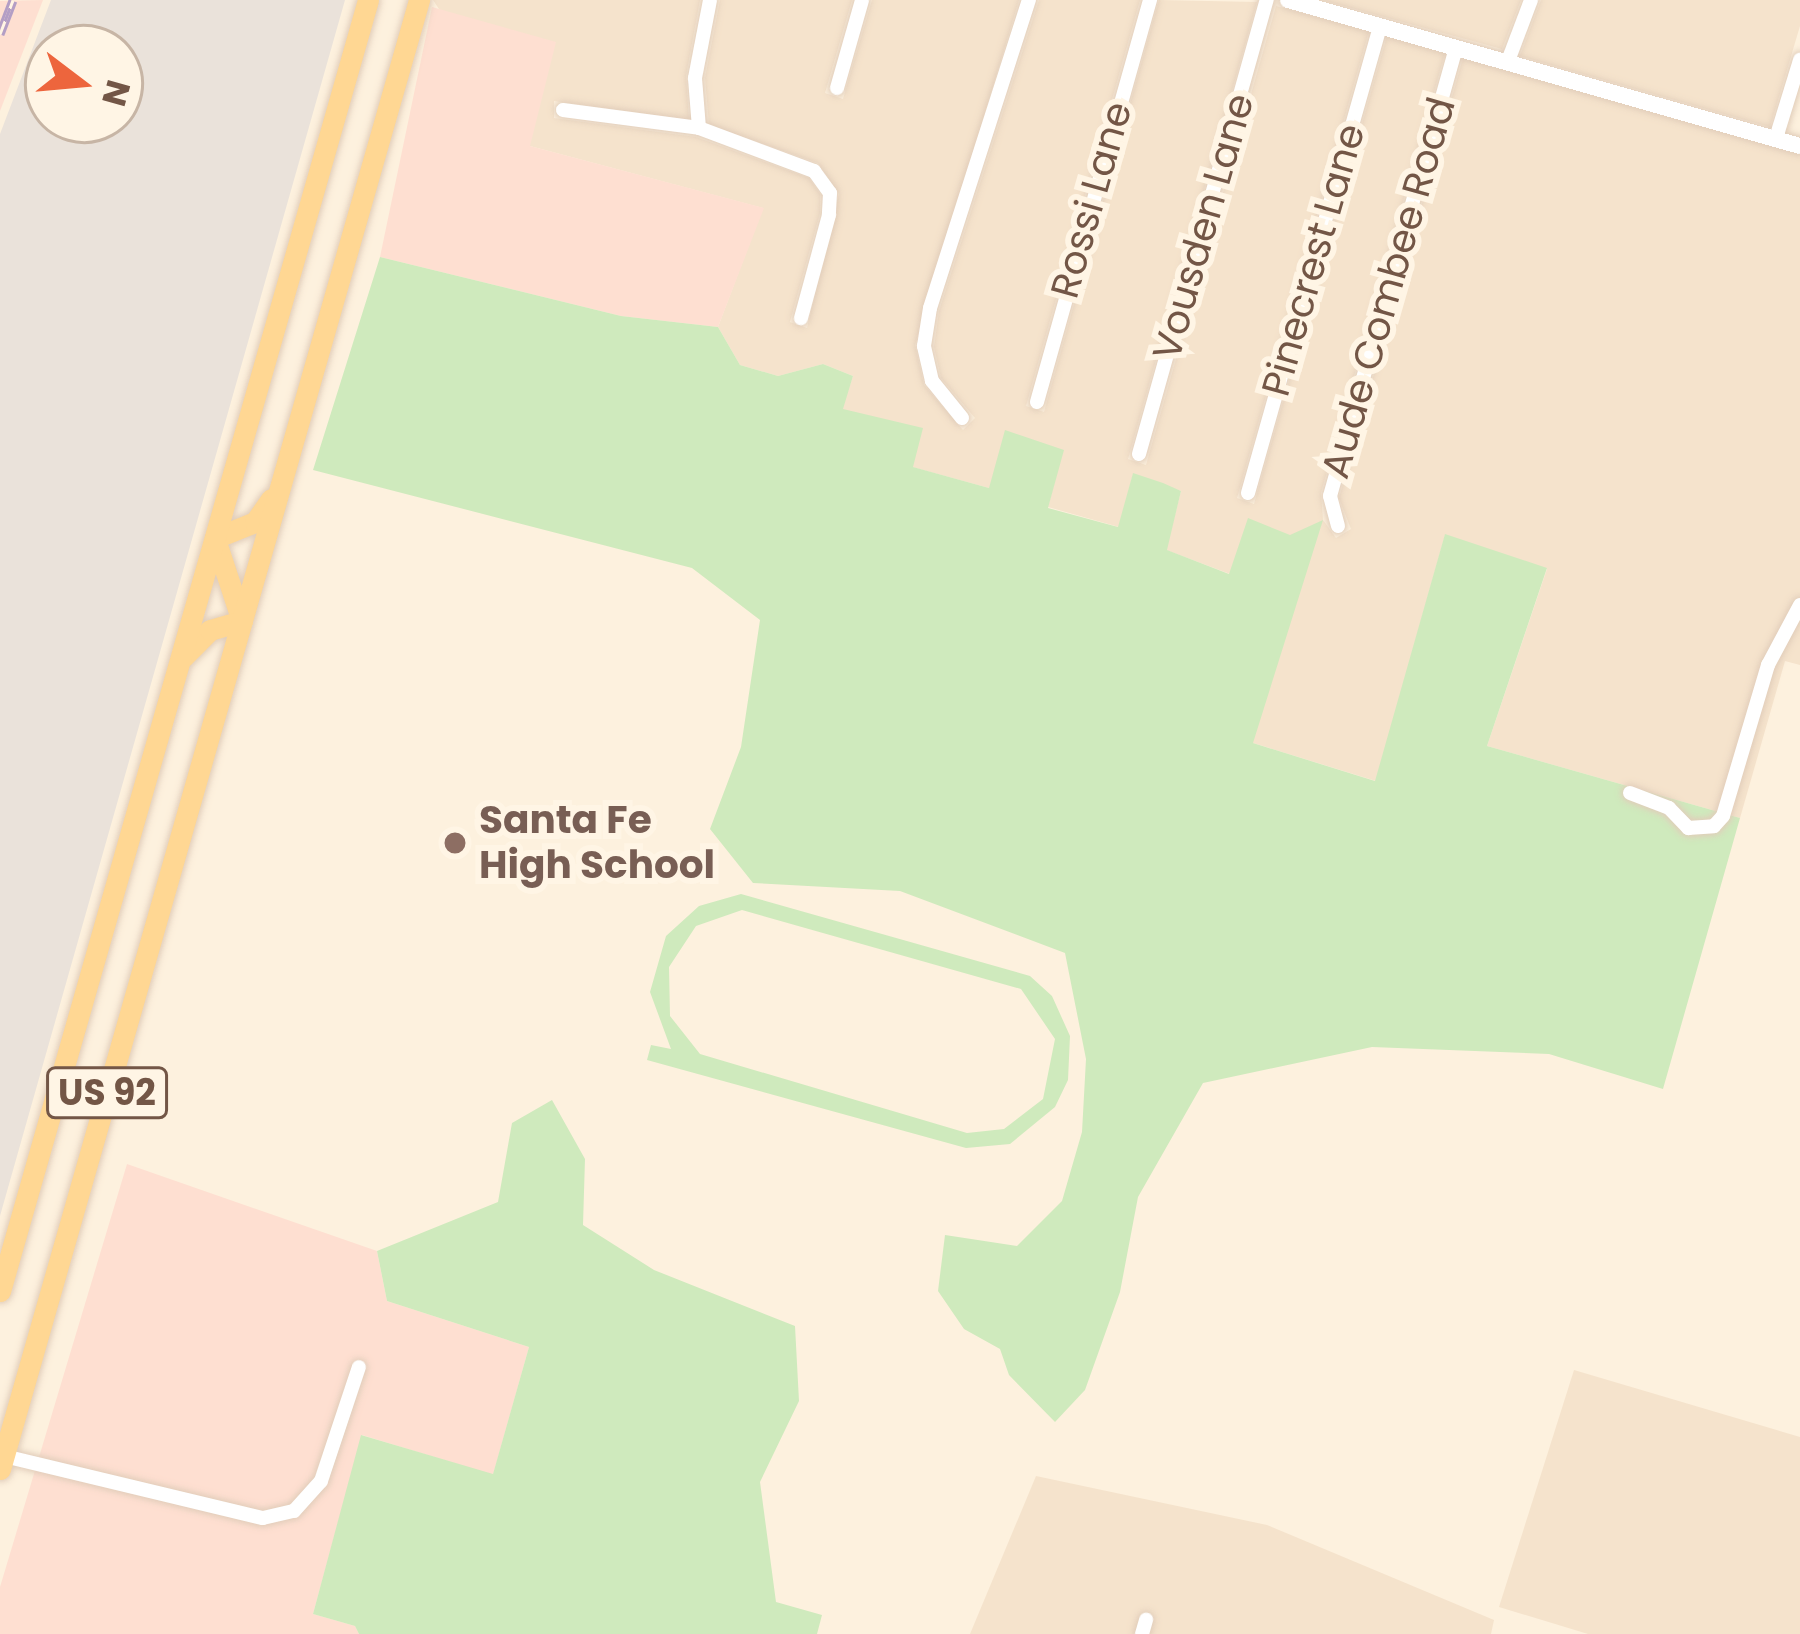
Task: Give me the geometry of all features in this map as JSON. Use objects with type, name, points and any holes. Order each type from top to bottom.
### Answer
[{"type":"main road","name":"US 92","points":[[0,1291],[368,0]]},
{"type":"main road","name":"US 92","points":[[2,1462],[418,0]]},
{"type":"main road","points":[[180,661],[210,630],[242,621],[214,538],[255,522],[281,483]]},
{"type":"street","points":[[700,128],[695,77],[710,0]]},
{"type":"street","points":[[836,88],[862,0]]},
{"type":"street","points":[[962,418],[932,381],[924,346],[930,308],[1029,0]]},
{"type":"street","name":"Rossi Lane","points":[[1037,401],[1150,0]]},
{"type":"street","name":"Vousden Lane","points":[[1139,454],[1268,0]]},
{"type":"street","points":[[1288,0],[1800,146]]},
{"type":"street","points":[[1508,61],[1531,0]]},
{"type":"street","name":"Pinecrest Lane","points":[[1248,493],[1380,26]]},
{"type":"street","name":"Aude Combee Road","points":[[1338,526],[1330,496],[1456,47]]},
{"type":"street","points":[[1776,138],[1800,60]]},
{"type":"street","points":[[563,110],[700,128],[814,171],[826,183],[826,230],[801,318]]},
{"type":"street","points":[[1630,793],[1669,808],[1688,828],[1714,826],[1723,816],[1768,665],[1800,604]]},
{"type":"street","points":[[2,1462],[262,1518],[294,1511],[321,1481],[359,1367]]},
{"type":"shaded area","points":[[43,0],[34,24],[24,24],[24,49],[0,111],[0,1]]},
{"type":"shaded area","points":[[51,0],[345,0],[0,1216],[0,134],[24,71],[24,144],[144,144],[144,24],[42,24]]},
{"type":"shaded area","points":[[433,0],[700,0],[686,76],[689,120],[554,101],[554,118],[696,137],[809,178],[820,194],[820,213],[790,322],[807,328],[839,194],[818,163],[709,125],[705,78],[720,0],[852,0],[825,93],[843,99],[872,0],[1019,0],[915,345],[924,385],[963,430],[975,418],[941,378],[934,347],[939,311],[1039,0],[1140,0],[1026,406],[1044,412],[1159,0],[1257,2],[1128,459],[1146,465],[1276,6],[1369,31],[1237,498],[1254,504],[1387,36],[1445,53],[1321,493],[1323,520],[1336,538],[1351,529],[1339,498],[1463,58],[1800,154],[1800,665],[1785,661],[1740,818],[1487,746],[1547,569],[1445,535],[1376,781],[1253,743],[1230,574],[1166,550],[1181,491],[1133,474],[1119,527],[1048,507],[1063,450],[989,488],[912,467],[842,409],[853,376],[823,364],[778,376],[740,365],[718,327],[763,208],[530,146]]},
{"type":"shaded area","points":[[1322,0],[1521,0],[1502,49]]},
{"type":"shaded area","points":[[1541,0],[1800,0],[1800,26],[1770,127],[1520,56]]},
{"type":"shaded area","points":[[432,7],[556,42],[530,146],[764,208],[718,327],[621,316],[380,257]]},
{"type":"shaded area","points":[[127,1164],[377,1251],[387,1301],[529,1347],[493,1475],[362,1435],[313,1614],[355,1626],[359,1634],[0,1634],[0,1587]]},
{"type":"shaded area","points":[[1574,1370],[1800,1437],[1800,1634],[1588,1634],[1499,1607]]},
{"type":"shaded area","points":[[1036,1476],[1267,1525],[1494,1620],[1491,1634],[970,1634]]},
{"type":"green space","points":[[380,257],[621,316],[718,327],[740,365],[778,376],[823,364],[853,376],[843,409],[923,428],[913,467],[989,488],[1005,430],[1064,450],[1048,508],[1118,527],[1133,473],[1163,483],[1181,491],[1167,550],[1229,574],[1248,518],[1290,535],[1323,520],[1253,743],[1375,781],[1445,534],[1547,568],[1487,746],[1740,818],[1663,1089],[1549,1054],[1372,1047],[1203,1083],[1138,1197],[1120,1292],[1085,1390],[1055,1422],[1009,1375],[1000,1349],[964,1329],[938,1291],[945,1235],[1017,1246],[1062,1201],[1082,1132],[1086,1059],[1065,953],[900,891],[753,883],[710,829],[741,747],[760,620],[692,568],[313,470]]},
{"type":"green space","points":[[741,894],[1030,976],[1052,996],[1070,1036],[1068,1080],[1055,1107],[1010,1144],[966,1148],[647,1060],[651,1045],[671,1049],[650,992],[666,936],[699,906]],"holes":[[[742,910],[1021,989],[1055,1039],[1043,1099],[1004,1129],[967,1133],[700,1054],[670,1016],[669,967],[696,926]]]},
{"type":"green space","points":[[552,1100],[585,1159],[583,1225],[654,1270],[795,1326],[799,1401],[760,1482],[776,1602],[822,1615],[817,1634],[359,1634],[355,1626],[313,1614],[361,1435],[493,1474],[529,1347],[387,1301],[377,1251],[498,1202],[512,1123]]},
{"type":"railway","points":[[0,34],[13,0]]},
{"type":"place","name":"Santa Fe High School","points":[[455,843]]}]
